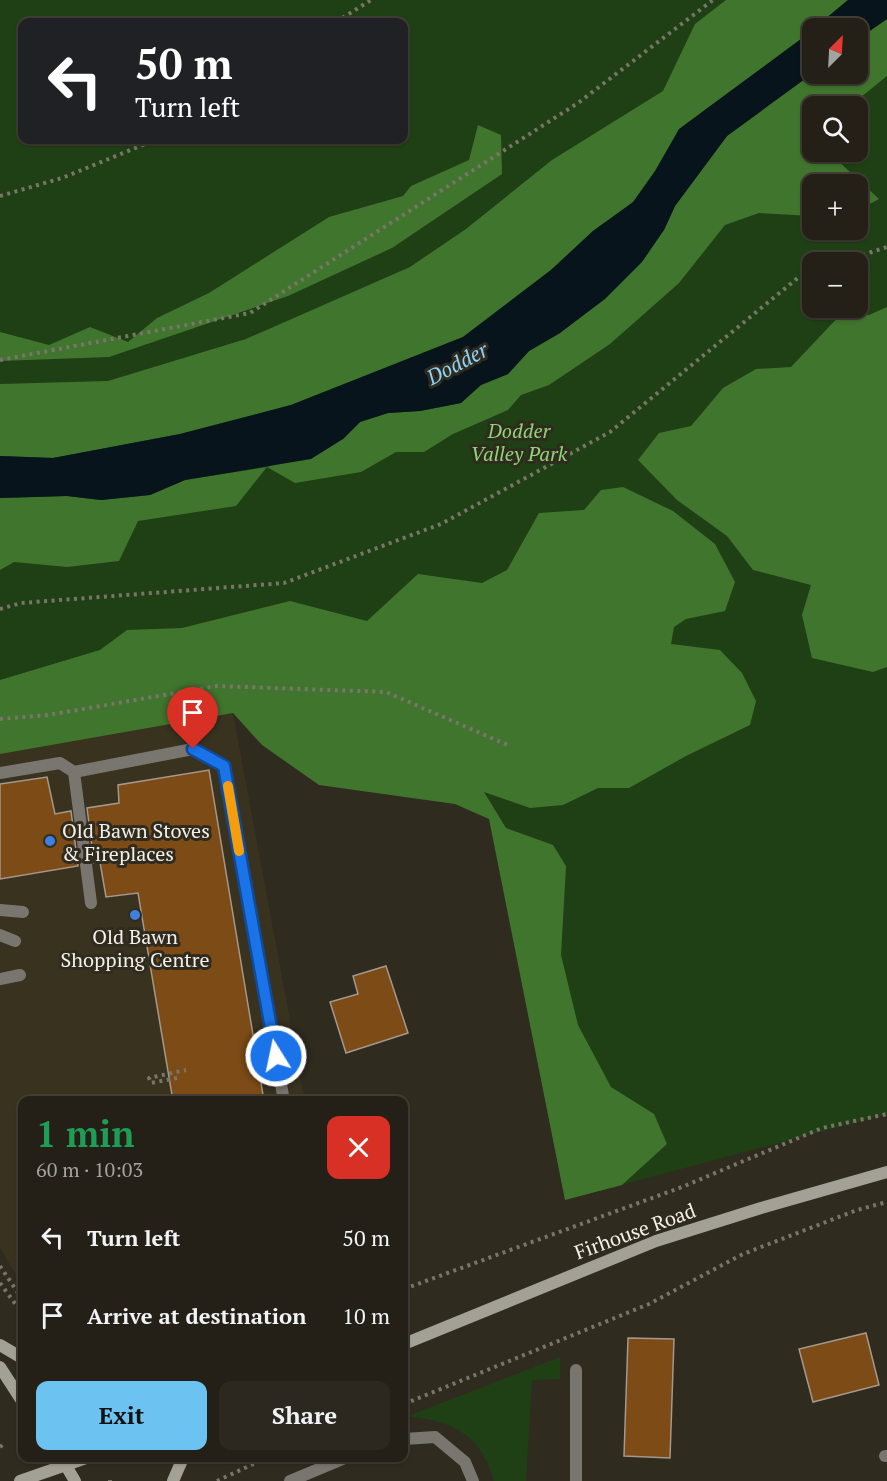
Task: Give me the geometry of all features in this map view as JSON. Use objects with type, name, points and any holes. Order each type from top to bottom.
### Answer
[{"type":"main road","name":"Firhouse Road","points":[[408,1342],[656,1241],[887,1172]]},
{"type":"main road","points":[[0,1345],[18,1356]]},
{"type":"main road","points":[[0,1367],[18,1395]]},
{"type":"main road","points":[[20,1481],[62,1462]]},
{"type":"main road","points":[[65,1462],[75,1481]]},
{"type":"main road","points":[[173,1481],[181,1462]]},
{"type":"street","points":[[0,773],[60,764],[74,772],[193,749],[224,766],[283,1096]]},
{"type":"street","points":[[74,772],[91,903]]},
{"type":"street","points":[[0,910],[24,912]]},
{"type":"street","points":[[0,935],[15,941]]},
{"type":"street","points":[[0,979],[20,975]]},
{"type":"street","points":[[576,1370],[576,1481]]},
{"type":"street","points":[[408,1439],[435,1437],[465,1462],[473,1481]]},
{"type":"street","points":[[290,1481],[335,1462]]},
{"type":"path","points":[[342,18],[371,0]]},
{"type":"path","points":[[0,360],[250,313],[578,103],[713,0]]},
{"type":"path","points":[[0,196],[62,178],[145,144]]},
{"type":"path","points":[[868,253],[887,247]]},
{"type":"path","points":[[0,609],[21,603],[284,583],[441,524],[610,432],[802,276]]},
{"type":"path","points":[[0,719],[48,715],[218,686],[386,692],[510,746]]},
{"type":"path","points":[[177,1078],[151,1083],[149,1078],[186,1070]]},
{"type":"path","points":[[408,1288],[682,1187],[822,1128],[887,1114]]},
{"type":"path","points":[[408,1402],[649,1304],[743,1254],[857,1210],[887,1202]]},
{"type":"path","points":[[0,1266],[18,1293]]},
{"type":"path","points":[[0,1283],[18,1308]]},
{"type":"path","points":[[0,1447],[5,1443]]},
{"type":"path","points":[[217,1481],[257,1462]]},
{"type":"shaded area","name":"Old Bawn Shopping Centre","points":[[233,713],[304,1096],[18,1096],[18,1278],[0,1247],[0,729]]},
{"type":"green space","name":"Dodder Valley Park","points":[[0,0],[887,0],[887,1114],[565,1200],[478,762],[233,713],[0,729]]},
{"type":"green space","points":[[726,0],[848,0],[827,18],[802,18],[802,39],[705,110],[634,202],[593,231],[551,270],[463,337],[291,405],[180,434],[53,458],[0,456],[0,384],[108,381],[246,339],[410,267],[466,229],[552,160],[663,91],[695,24]]},
{"type":"green space","points":[[887,19],[887,76],[862,96],[802,96],[802,162],[839,162],[852,174],[802,174],[802,215],[759,213],[725,225],[679,283],[610,344],[549,385],[521,395],[508,410],[453,434],[424,452],[396,452],[361,472],[295,483],[267,467],[343,439],[360,422],[388,413],[420,411],[461,403],[481,385],[508,374],[529,351],[560,333],[664,230],[675,206],[727,136],[802,81],[802,84],[868,84],[868,32]]},
{"type":"green space","points":[[478,125],[501,135],[502,174],[392,248],[288,296],[109,357],[0,361],[0,332],[49,345],[90,327],[128,342],[157,318],[209,293],[329,217],[403,196],[411,186],[469,160]]},
{"type":"green space","points":[[868,189],[879,199],[868,205]]},
{"type":"green space","points":[[887,307],[887,667],[873,672],[812,658],[802,615],[811,585],[753,570],[727,536],[677,500],[638,460],[659,433],[691,426],[723,388],[756,369],[791,367],[837,318],[868,318],[869,315]]},
{"type":"green space","points":[[267,467],[236,506],[138,521],[119,561],[67,567],[14,562],[0,570],[0,498],[67,496],[101,500],[150,495],[185,480]]},
{"type":"green space","points":[[623,487],[673,511],[715,544],[735,582],[725,611],[686,619],[674,627],[671,644],[720,650],[742,673],[756,701],[750,725],[686,756],[629,788],[598,788],[563,805],[530,808],[484,792],[506,828],[553,845],[566,866],[561,955],[578,1025],[611,1087],[654,1114],[667,1144],[622,1185],[565,1200],[489,819],[455,804],[319,785],[262,745],[233,713],[0,754],[0,680],[100,650],[127,630],[182,628],[290,601],[367,621],[418,574],[482,583],[507,570],[539,513],[584,510],[601,490]]},
{"type":"green space","points":[[560,1357],[560,1379],[532,1380],[526,1481],[494,1481],[482,1452],[463,1433],[439,1422],[408,1416]]},
{"type":"water","points":[[848,0],[887,0],[887,19],[868,32],[868,18],[826,18]]},
{"type":"water","name":"Dodder","points":[[802,38],[802,81],[727,136],[675,206],[664,230],[642,262],[605,299],[560,333],[529,351],[508,374],[481,385],[461,403],[420,411],[388,413],[360,422],[343,439],[311,459],[185,480],[150,495],[101,500],[67,496],[0,498],[0,456],[53,458],[180,434],[291,405],[463,337],[551,270],[593,231],[633,202],[655,171],[679,129]]},
{"type":"building","points":[[209,770],[263,1096],[172,1096],[138,893],[106,897],[100,862],[94,863],[87,808],[119,803],[118,785]]},
{"type":"building","points":[[47,777],[55,814],[71,811],[78,866],[0,879],[0,784]]},
{"type":"building","points":[[386,966],[408,1033],[346,1053],[330,1002],[358,994],[353,976]]},
{"type":"building","points":[[866,1333],[879,1385],[813,1402],[799,1349]]},
{"type":"building","points":[[628,1338],[674,1339],[670,1458],[624,1456]]},
{"type":"slow traffic","points":[[228,786],[239,851]]},
{"type":"place","name":"Old Bawn Stoves & Fireplaces","points":[[50,841]]},
{"type":"place","name":"Old Bawn Shopping Centre","points":[[135,915]]},
{"type":"route","points":[[193,749],[224,766],[276,1056]]}]
